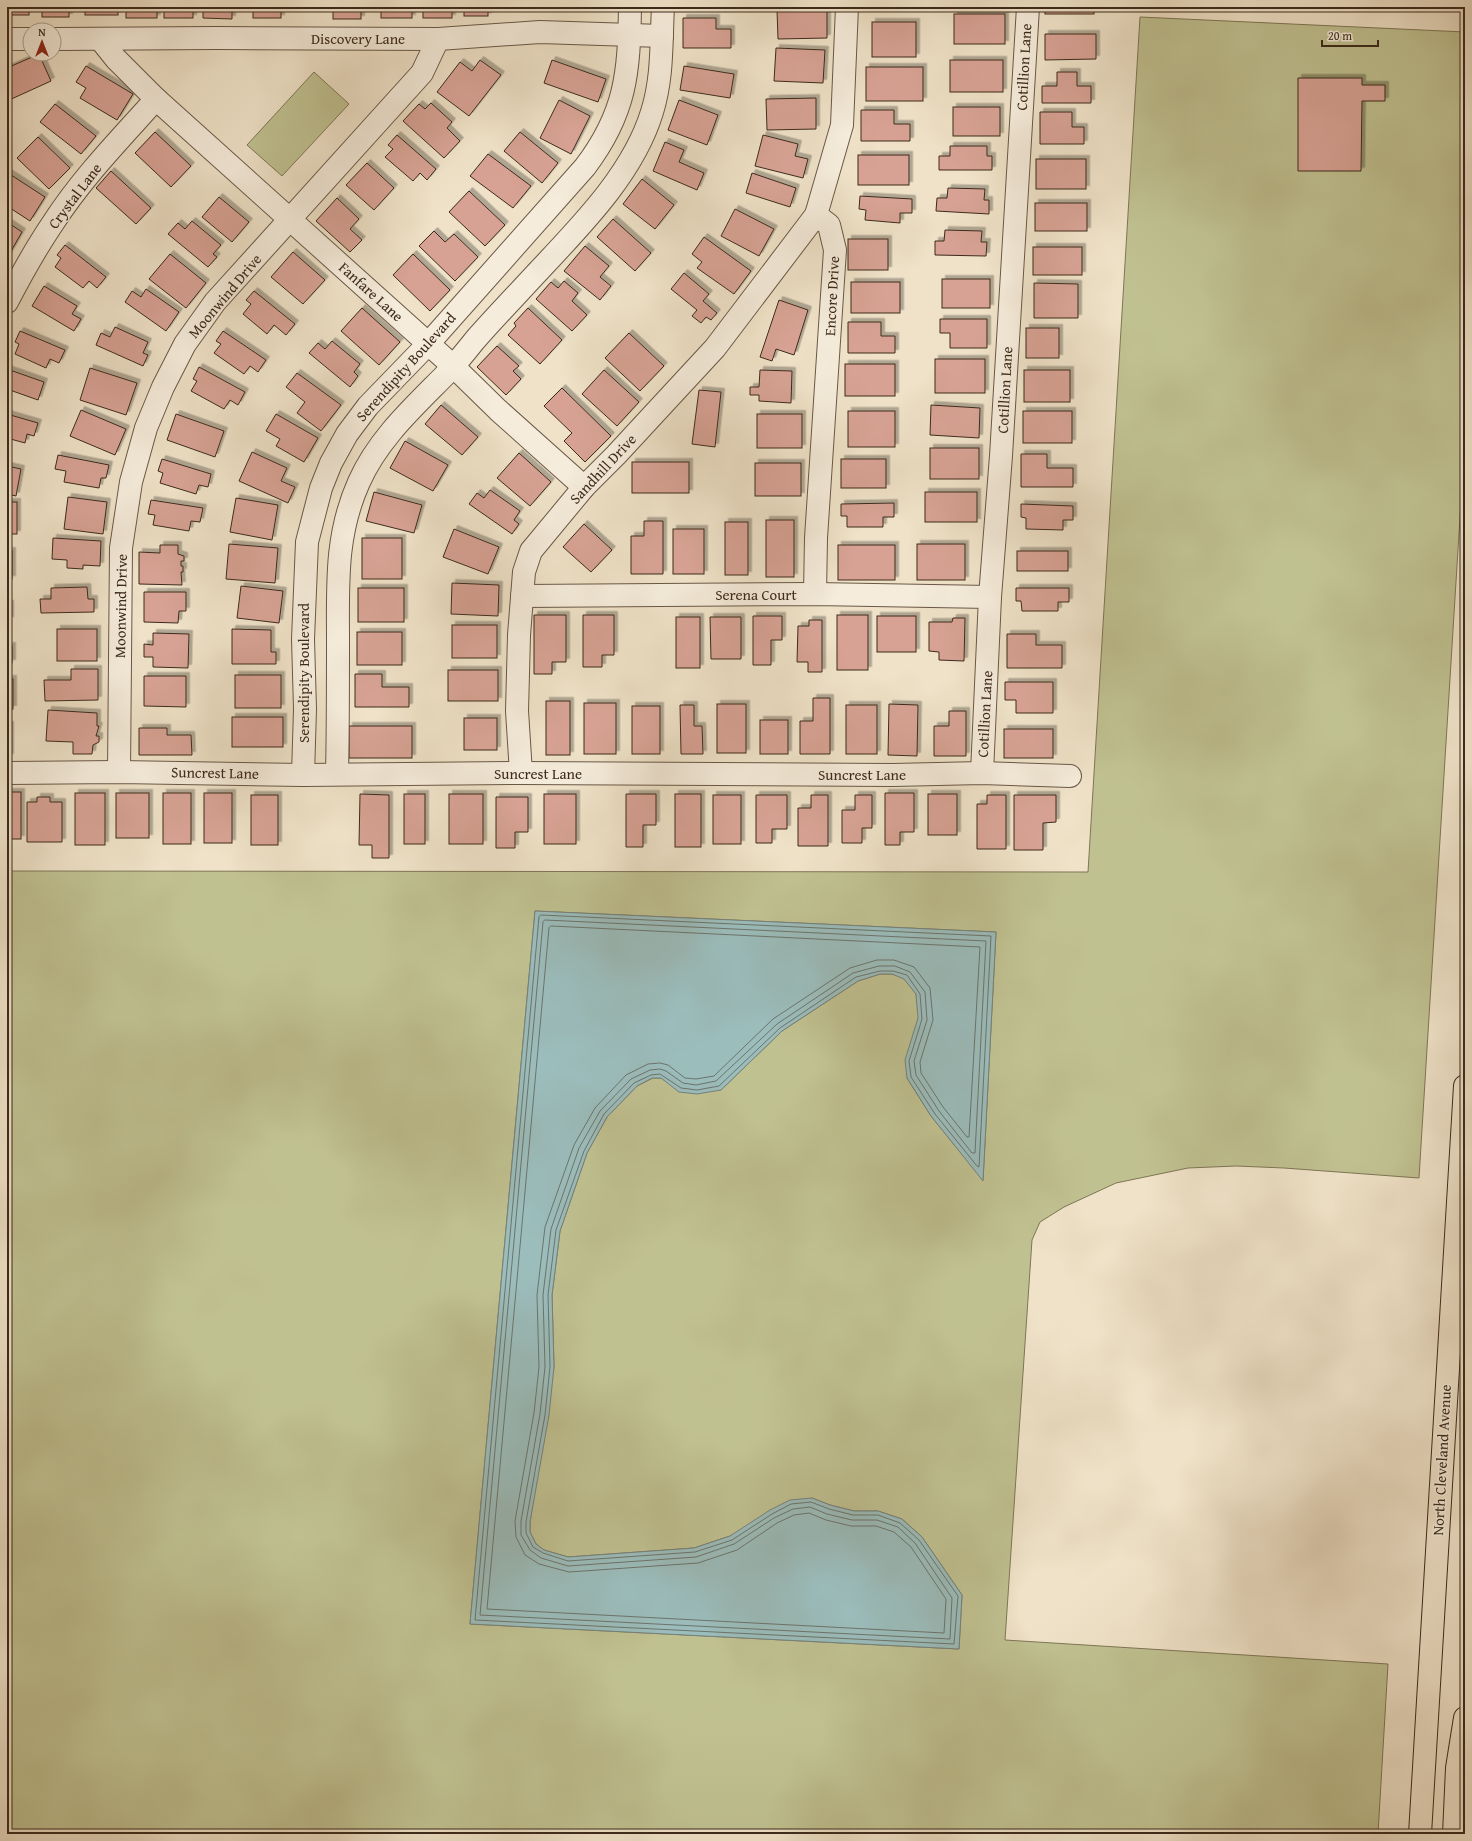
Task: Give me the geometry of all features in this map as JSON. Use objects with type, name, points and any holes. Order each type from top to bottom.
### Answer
[{"type":"main road","name":"North Cleveland Avenue","points":[[1420,1834],[1465,1086]]},
{"type":"main road","points":[[1454,1834],[1457,1768],[1465,1718]]},
{"type":"street","name":"Serendipity Boulevard","points":[[303,775],[305,709],[303,639],[307,542],[313,515],[331,463],[347,434],[368,406],[428,344],[585,167],[598,150],[610,128],[621,100],[626,76],[630,7]]},
{"type":"street","name":"Serendipity Boulevard","points":[[337,774],[338,557],[349,505],[359,481],[384,438],[453,366],[574,232],[616,182],[641,138],[652,113],[658,88],[662,59],[663,7]]},
{"type":"street","points":[[816,215],[842,125],[847,7]]},
{"type":"street","name":"Cotillion Lane","points":[[982,773],[990,597],[1001,456],[1028,7]]},
{"type":"street","name":"Discovery Lane","points":[[62,39],[438,39],[540,32],[662,36]]},
{"type":"street","points":[[7,39],[22,39]]},
{"type":"street","name":"Fanfare Lane","points":[[100,39],[116,59],[156,99],[453,366],[498,410],[584,487]]},
{"type":"street","name":"Moonwind Drive","points":[[119,772],[121,548],[130,482],[140,448],[163,387],[185,344],[215,302],[291,220],[422,73],[438,39]]},
{"type":"street","name":"Crystal Lane","points":[[7,302],[28,263],[53,222],[106,155],[156,99]]},
{"type":"street","name":"Sandhill Drive","points":[[521,773],[517,711],[518,635],[524,572],[531,551],[584,487],[616,455],[715,348],[816,215]]},
{"type":"street","name":"Encore Drive","points":[[815,594],[816,538],[835,250],[829,225],[816,215]]},
{"type":"street","name":"Serena Court","points":[[522,596],[815,594],[990,597]]},
{"type":"street","name":"Suncrest Lane","points":[[7,773],[119,772],[303,775],[521,773],[885,775],[982,773],[1070,776]]},
{"type":"green space","points":[[1140,17],[1465,32],[1465,437],[1419,1178],[1284,1168],[1236,1166],[1188,1168],[1116,1183],[1064,1207],[1040,1222],[1032,1240],[1005,1640],[1388,1664],[1378,1834],[7,1834],[7,871],[1088,872]],"holes":[[[535,911],[996,932],[983,1180],[931,1116],[907,1078],[919,1018],[916,994],[904,978],[892,974],[880,974],[858,981],[782,1031],[721,1090],[667,1082],[661,1078],[653,1078],[637,1086],[607,1117],[587,1153],[560,1231],[552,1295],[554,1367],[530,1522],[530,1532],[536,1544],[544,1550],[568,1557],[694,1548],[730,1536],[812,1498],[830,1505],[854,1511],[878,1511],[902,1519],[922,1537],[962,1595],[959,1649],[470,1624]]]},
{"type":"green space","points":[[314,72],[349,104],[282,176],[247,145]]},
{"type":"water","points":[[535,911],[996,932],[983,1181],[931,1116],[907,1078],[905,1060],[918,1018],[916,994],[904,979],[892,974],[880,974],[858,981],[782,1031],[721,1090],[697,1094],[679,1092],[661,1078],[652,1078],[637,1086],[607,1117],[587,1153],[560,1231],[552,1295],[554,1367],[549,1415],[530,1522],[530,1532],[536,1544],[544,1550],[568,1557],[694,1548],[730,1536],[770,1510],[790,1500],[812,1498],[830,1505],[854,1511],[878,1511],[902,1519],[922,1537],[962,1595],[959,1649],[470,1624]]},
{"type":"building","points":[[7,7],[29,7],[29,15],[7,15]]},
{"type":"building","points":[[42,7],[69,7],[69,17],[42,17]]},
{"type":"building","points":[[85,7],[118,7],[118,15],[85,15]]},
{"type":"building","points":[[126,7],[157,7],[157,18],[126,18]]},
{"type":"building","points":[[164,7],[193,7],[193,18],[164,18]]},
{"type":"building","points":[[203,7],[232,7],[232,19],[203,18]]},
{"type":"building","points":[[253,7],[281,7],[281,18],[253,18]]},
{"type":"building","points":[[289,7],[313,7],[313,9],[289,9]]},
{"type":"building","points":[[333,7],[361,7],[361,19],[333,19]]},
{"type":"building","points":[[381,7],[412,7],[412,18],[381,18]]},
{"type":"building","points":[[423,7],[452,7],[452,18],[423,18]]},
{"type":"building","points":[[464,7],[488,7],[488,16],[464,16]]},
{"type":"building","points":[[527,7],[589,7],[589,9]]},
{"type":"building","points":[[1045,7],[1094,7],[1094,14],[1045,14]]},
{"type":"building","points":[[827,9],[827,38],[778,39],[777,10]]},
{"type":"building","points":[[954,14],[1005,14],[1005,44],[954,44]]},
{"type":"building","points":[[683,18],[716,18],[716,29],[731,29],[731,48],[683,48]]},
{"type":"building","points":[[872,22],[916,22],[916,57],[872,57]]},
{"type":"building","points":[[1045,34],[1096,34],[1096,59],[1045,60]]},
{"type":"building","points":[[776,48],[825,50],[823,83],[774,81]]},
{"type":"building","points":[[480,60],[501,75],[469,116],[437,92],[460,62],[472,71]]},
{"type":"building","points":[[552,60],[606,79],[598,102],[544,83]]},
{"type":"building","points":[[950,60],[1003,60],[1003,92],[950,92]]},
{"type":"building","points":[[22,61],[43,62],[51,81],[7,101],[7,68]]},
{"type":"building","points":[[86,66],[133,94],[117,120],[80,98],[86,88],[76,82]]},
{"type":"building","points":[[684,66],[734,74],[730,98],[680,90]]},
{"type":"building","points":[[866,67],[923,67],[923,101],[866,101]]},
{"type":"building","points":[[1057,72],[1077,72],[1077,86],[1091,86],[1091,103],[1042,103],[1042,86],[1057,86]]},
{"type":"building","points":[[1298,78],[1362,78],[1362,85],[1385,85],[1385,101],[1362,101],[1361,171],[1298,171]]},
{"type":"building","points":[[816,98],[816,129],[767,130],[766,99]]},
{"type":"building","points":[[559,100],[590,116],[571,154],[540,138]]},
{"type":"building","points":[[679,100],[718,115],[707,145],[668,130]]},
{"type":"building","points":[[431,103],[452,122],[447,128],[460,141],[444,158],[403,121],[419,104],[425,109]]},
{"type":"building","points":[[55,104],[96,136],[81,154],[40,122]]},
{"type":"building","points":[[953,107],[1000,107],[1000,136],[953,136]]},
{"type":"building","points":[[861,110],[894,110],[894,124],[910,124],[910,141],[861,141]]},
{"type":"building","points":[[1040,112],[1072,112],[1072,127],[1084,127],[1084,144],[1040,144]]},
{"type":"building","points":[[155,132],[191,166],[171,187],[135,153]]},
{"type":"building","points":[[520,132],[558,163],[542,183],[504,151]]},
{"type":"building","points":[[397,135],[436,169],[427,180],[420,173],[413,181],[385,157],[393,149],[388,145]]},
{"type":"building","points":[[763,135],[798,144],[795,156],[808,159],[803,178],[755,166]]},
{"type":"building","points":[[38,137],[70,168],[49,189],[17,158]]},
{"type":"building","points":[[665,142],[684,150],[679,162],[704,173],[697,190],[653,171]]},
{"type":"building","points":[[950,146],[987,146],[987,156],[992,156],[992,170],[939,170],[939,156],[950,156]]},
{"type":"building","points":[[488,154],[531,186],[513,208],[470,176]]},
{"type":"building","points":[[858,155],[909,155],[909,185],[858,185]]},
{"type":"building","points":[[1036,159],[1086,159],[1086,189],[1036,189]]},
{"type":"building","points":[[367,163],[394,188],[374,210],[346,185]]},
{"type":"building","points":[[111,171],[151,208],[136,224],[96,188]]},
{"type":"building","points":[[8,173],[45,197],[30,221],[7,206]]},
{"type":"building","points":[[752,173],[796,188],[790,207],[746,193]]},
{"type":"building","points":[[642,179],[674,205],[655,229],[623,204]]},
{"type":"building","points":[[948,188],[985,189],[984,200],[989,200],[989,214],[936,211],[937,198],[947,198]]},
{"type":"building","points":[[469,191],[505,225],[485,246],[449,212]]},
{"type":"building","points":[[860,196],[912,199],[912,213],[900,213],[900,223],[865,220],[866,210],[859,209]]},
{"type":"building","points":[[219,197],[249,222],[232,242],[202,217]]},
{"type":"building","points":[[337,198],[359,219],[350,229],[362,240],[350,252],[316,221]]},
{"type":"building","points":[[1035,203],[1087,203],[1087,231],[1035,231]]},
{"type":"building","points":[[735,209],[774,229],[759,256],[721,236]]},
{"type":"building","points":[[613,219],[651,253],[635,271],[597,237]]},
{"type":"building","points":[[192,221],[221,245],[213,254],[217,257],[208,267],[168,234],[178,223],[185,229]]},
{"type":"building","points":[[7,222],[22,232],[7,258]]},
{"type":"building","points":[[945,230],[982,231],[981,242],[987,242],[986,256],[935,255],[935,241],[944,241]]},
{"type":"building","points":[[434,231],[445,242],[454,234],[478,257],[455,281],[419,246]]},
{"type":"building","points":[[704,237],[751,271],[734,294],[697,268],[702,262],[692,254]]},
{"type":"building","points":[[848,239],[888,239],[888,270],[848,270]]},
{"type":"building","points":[[65,245],[106,277],[97,288],[89,281],[83,288],[55,267],[61,258],[57,255]]},
{"type":"building","points":[[585,246],[609,266],[600,277],[611,286],[600,300],[564,271]]},
{"type":"building","points":[[1033,247],[1082,247],[1082,275],[1033,275]]},
{"type":"building","points":[[293,252],[325,280],[303,304],[271,277]]},
{"type":"building","points":[[170,254],[206,283],[186,308],[149,279]]},
{"type":"building","points":[[413,254],[450,290],[430,311],[393,275]]},
{"type":"building","points":[[684,273],[709,294],[703,301],[717,313],[711,320],[706,317],[701,323],[692,316],[697,310],[671,289]]},
{"type":"building","points":[[942,279],[990,279],[990,308],[942,308]]},
{"type":"building","points":[[564,281],[578,293],[572,301],[587,315],[572,331],[536,299],[551,282],[558,288]]},
{"type":"building","points":[[851,282],[900,282],[900,313],[851,313]]},
{"type":"building","points":[[1034,283],[1078,284],[1078,318],[1034,318]]},
{"type":"building","points":[[44,286],[77,306],[72,314],[81,319],[74,331],[32,306]]},
{"type":"building","points":[[146,289],[179,312],[166,331],[125,302],[132,291],[141,297]]},
{"type":"building","points":[[254,291],[295,324],[286,335],[274,325],[267,334],[243,314],[251,304],[246,300]]},
{"type":"building","points":[[779,300],[808,310],[794,355],[776,349],[772,361],[760,357]]},
{"type":"building","points":[[362,308],[400,342],[379,365],[341,331]]},
{"type":"building","points":[[528,308],[562,340],[540,364],[508,335],[516,326],[514,323]]},
{"type":"building","points":[[940,319],[987,319],[987,348],[950,348],[950,333],[940,333]]},
{"type":"building","points":[[848,322],[881,322],[881,336],[895,336],[895,353],[848,353]]},
{"type":"building","points":[[115,327],[148,342],[143,353],[148,355],[143,366],[96,345],[101,333],[110,337]]},
{"type":"building","points":[[1026,328],[1059,328],[1059,358],[1026,358]]},
{"type":"building","points":[[20,331],[65,350],[59,363],[50,359],[46,368],[15,354],[19,344],[15,342]]},
{"type":"building","points":[[223,331],[266,360],[258,372],[250,366],[244,374],[214,353],[221,344],[216,341]]},
{"type":"building","points":[[629,333],[664,366],[640,391],[605,358]]},
{"type":"building","points":[[332,341],[360,364],[354,372],[358,376],[350,387],[309,353],[318,343],[325,349]]},
{"type":"building","points":[[497,346],[519,366],[513,371],[521,379],[506,395],[477,367]]},
{"type":"building","points":[[935,359],[985,359],[985,393],[935,393]]},
{"type":"building","points":[[845,364],[895,364],[895,396],[845,396]]},
{"type":"building","points":[[199,367],[245,392],[238,405],[230,400],[224,409],[191,391],[197,381],[193,379]]},
{"type":"building","points":[[90,368],[137,383],[126,415],[80,400]]},
{"type":"building","points":[[7,369],[44,382],[38,400],[7,389]]},
{"type":"building","points":[[604,370],[639,402],[617,426],[582,394]]},
{"type":"building","points":[[760,370],[792,371],[791,403],[759,401],[759,395],[750,395],[750,387],[759,387]]},
{"type":"building","points":[[1024,370],[1070,370],[1070,402],[1024,402]]},
{"type":"building","points":[[297,373],[341,405],[321,431],[297,413],[305,402],[286,387]]},
{"type":"building","points":[[562,388],[611,436],[585,462],[564,441],[572,433],[544,406]]},
{"type":"building","points":[[699,390],[721,392],[715,447],[692,444]]},
{"type":"building","points":[[441,405],[478,437],[462,455],[425,424]]},
{"type":"building","points":[[931,405],[980,408],[979,438],[930,435]]},
{"type":"building","points":[[81,410],[126,429],[115,455],[70,436]]},
{"type":"building","points":[[848,411],[895,411],[895,447],[848,447]]},
{"type":"building","points":[[1023,411],[1072,411],[1072,443],[1023,443]]},
{"type":"building","points":[[7,414],[38,423],[34,436],[27,434],[25,443],[7,438]]},
{"type":"building","points":[[176,414],[224,431],[215,457],[167,440]]},
{"type":"building","points":[[276,414],[318,438],[304,462],[276,446],[280,439],[266,431]]},
{"type":"building","points":[[757,414],[802,414],[802,448],[757,448]]},
{"type":"building","points":[[405,441],[448,465],[433,491],[390,468]]},
{"type":"building","points":[[930,448],[979,448],[979,479],[930,479]]},
{"type":"building","points":[[252,452],[287,468],[281,481],[295,487],[288,503],[239,481]]},
{"type":"building","points":[[519,453],[551,482],[530,506],[497,478]]},
{"type":"building","points":[[1021,454],[1047,454],[1047,468],[1073,468],[1073,487],[1021,487]]},
{"type":"building","points":[[58,455],[109,465],[106,478],[101,478],[99,488],[64,482],[66,471],[55,469]]},
{"type":"building","points":[[162,459],[211,474],[208,487],[199,485],[196,494],[160,483],[163,473],[158,471]]},
{"type":"building","points":[[841,459],[886,459],[886,488],[841,488]]},
{"type":"building","points":[[632,462],[689,462],[689,493],[632,493]]},
{"type":"building","points":[[755,463],[801,463],[801,496],[755,496]]},
{"type":"building","points":[[7,466],[21,469],[16,496],[7,494]]},
{"type":"building","points":[[490,490],[520,511],[514,520],[519,524],[512,534],[469,504],[477,493],[484,498]]},
{"type":"building","points":[[374,492],[422,505],[414,533],[366,521]]},
{"type":"building","points":[[925,492],[977,492],[977,522],[925,522]]},
{"type":"building","points":[[68,497],[107,502],[103,534],[64,529]]},
{"type":"building","points":[[236,498],[278,505],[272,540],[230,532]]},
{"type":"building","points":[[151,500],[203,508],[200,522],[191,521],[189,531],[153,525],[155,515],[148,514]]},
{"type":"building","points":[[7,502],[17,502],[17,534],[7,534]]},
{"type":"building","points":[[894,503],[894,517],[883,517],[883,527],[847,527],[847,516],[841,516],[841,504]]},
{"type":"building","points":[[1021,504],[1073,506],[1073,520],[1063,520],[1063,530],[1026,529],[1026,518],[1021,517]]},
{"type":"building","points":[[766,520],[794,520],[794,577],[766,577]]},
{"type":"building","points":[[644,521],[663,521],[663,574],[631,574],[631,536],[644,536]]},
{"type":"building","points":[[725,522],[748,522],[748,575],[725,575]]},
{"type":"building","points":[[584,524],[612,550],[591,572],[563,547]]},
{"type":"building","points":[[454,529],[499,547],[488,574],[443,557]]},
{"type":"building","points":[[673,529],[704,529],[704,574],[673,574]]},
{"type":"building","points":[[53,538],[101,541],[100,566],[83,565],[83,569],[67,568],[67,560],[52,559]]},
{"type":"building","points":[[362,538],[402,538],[402,579],[362,579]]},
{"type":"building","points":[[229,544],[278,548],[275,583],[226,579]]},
{"type":"building","points":[[917,544],[965,544],[965,580],[917,580]]},
{"type":"building","points":[[160,545],[178,545],[178,554],[184,556],[184,561],[181,561],[181,566],[183,566],[183,572],[181,572],[182,585],[139,584],[139,552],[160,553]]},
{"type":"building","points":[[838,545],[895,545],[895,580],[838,580]]},
{"type":"building","points":[[7,551],[12,551],[12,579],[7,579]]},
{"type":"building","points":[[1017,551],[1068,551],[1068,571],[1017,571]]},
{"type":"building","points":[[452,583],[499,585],[498,616],[451,614]]},
{"type":"building","points":[[241,586],[283,591],[279,623],[237,618]]},
{"type":"building","points":[[87,587],[88,599],[94,599],[94,612],[41,613],[40,599],[51,599],[51,588]]},
{"type":"building","points":[[358,588],[404,588],[404,622],[358,622]]},
{"type":"building","points":[[1016,588],[1069,588],[1069,602],[1058,602],[1058,611],[1022,611],[1021,601],[1016,601]]},
{"type":"building","points":[[144,592],[186,592],[186,611],[179,611],[178,623],[144,622]]},
{"type":"building","points":[[7,604],[10,604],[10,620],[7,620]]},
{"type":"building","points":[[534,615],[566,615],[566,662],[552,662],[552,674],[534,674]]},
{"type":"building","points":[[583,615],[614,615],[614,655],[602,655],[602,667],[583,667]]},
{"type":"building","points":[[837,615],[868,615],[868,670],[837,670]]},
{"type":"building","points":[[753,616],[782,616],[782,640],[771,640],[771,665],[753,665]]},
{"type":"building","points":[[877,616],[916,616],[916,652],[877,652]]},
{"type":"building","points":[[676,617],[700,617],[700,668],[676,668]]},
{"type":"building","points":[[710,617],[741,617],[741,659],[711,659]]},
{"type":"building","points":[[953,618],[965,618],[964,661],[939,660],[939,652],[929,651],[929,622],[952,622]]},
{"type":"building","points":[[809,620],[822,620],[822,672],[808,672],[808,662],[797,662],[798,626],[809,626]]},
{"type":"building","points":[[452,625],[497,625],[497,658],[452,658]]},
{"type":"building","points":[[57,629],[97,629],[97,661],[57,661]]},
{"type":"building","points":[[232,629],[271,630],[271,652],[276,652],[276,664],[232,664]]},
{"type":"building","points":[[357,632],[402,632],[402,665],[357,665]]},
{"type":"building","points":[[153,633],[189,634],[188,668],[153,667],[153,657],[144,657],[144,644],[153,645]]},
{"type":"building","points":[[1007,634],[1036,634],[1036,645],[1062,645],[1062,668],[1007,668]]},
{"type":"building","points":[[7,646],[12,646],[12,663],[7,663]]},
{"type":"building","points":[[71,669],[98,669],[98,700],[45,701],[44,680],[71,680]]},
{"type":"building","points":[[448,670],[498,670],[498,701],[448,701]]},
{"type":"building","points":[[355,674],[382,674],[382,687],[409,687],[409,707],[355,707]]},
{"type":"building","points":[[235,675],[281,675],[281,708],[235,708]]},
{"type":"building","points":[[144,676],[186,676],[186,707],[144,706]]},
{"type":"building","points":[[7,679],[13,679],[13,709],[7,709]]},
{"type":"building","points":[[1005,682],[1053,682],[1053,713],[1016,713],[1016,700],[1005,700]]},
{"type":"building","points":[[813,698],[830,698],[830,754],[800,754],[800,721],[813,721]]},
{"type":"building","points":[[546,701],[570,701],[570,755],[546,755]]},
{"type":"building","points":[[584,703],[616,703],[616,754],[584,754]]},
{"type":"building","points":[[717,704],[746,704],[746,753],[717,753]]},
{"type":"building","points":[[889,704],[918,705],[917,756],[888,755]]},
{"type":"building","points":[[680,705],[694,705],[694,726],[702,726],[703,754],[681,754]]},
{"type":"building","points":[[846,705],[877,705],[877,754],[846,754]]},
{"type":"building","points":[[632,706],[660,706],[660,754],[632,754]]},
{"type":"building","points":[[48,710],[97,713],[97,726],[99,726],[96,736],[99,736],[99,742],[93,745],[92,754],[73,754],[73,742],[46,741]]},
{"type":"building","points":[[949,711],[966,711],[966,756],[934,756],[934,726],[949,726]]},
{"type":"building","points":[[232,717],[283,717],[283,747],[232,747]]},
{"type":"building","points":[[464,718],[497,718],[497,750],[464,750]]},
{"type":"building","points":[[760,720],[788,720],[788,754],[760,754]]},
{"type":"building","points":[[7,725],[10,725],[10,757],[7,757]]},
{"type":"building","points":[[349,726],[412,726],[412,758],[349,758]]},
{"type":"building","points":[[139,728],[167,728],[167,735],[191,735],[192,755],[139,755]]},
{"type":"building","points":[[1004,729],[1053,729],[1053,758],[1004,758]]},
{"type":"building","points":[[7,792],[21,792],[21,839],[7,839]]},
{"type":"building","points":[[75,793],[105,793],[105,845],[75,845]]},
{"type":"building","points":[[116,793],[149,793],[149,838],[116,838]]},
{"type":"building","points":[[163,793],[191,793],[191,844],[163,844]]},
{"type":"building","points":[[204,793],[232,793],[232,843],[204,843]]},
{"type":"building","points":[[885,793],[914,793],[914,832],[900,832],[900,845],[885,845]]},
{"type":"building","points":[[360,794],[389,795],[389,858],[372,858],[372,845],[359,845]]},
{"type":"building","points":[[404,794],[425,794],[425,844],[404,844]]},
{"type":"building","points":[[449,794],[483,794],[483,844],[449,844]]},
{"type":"building","points":[[544,794],[576,794],[576,844],[544,844]]},
{"type":"building","points":[[626,794],[656,794],[656,825],[643,825],[643,847],[626,847]]},
{"type":"building","points":[[675,794],[701,794],[701,847],[675,847]]},
{"type":"building","points":[[928,794],[957,794],[957,835],[928,835]]},
{"type":"building","points":[[251,795],[278,795],[278,845],[251,845]]},
{"type":"building","points":[[713,795],[741,795],[741,844],[713,844]]},
{"type":"building","points":[[756,795],[787,795],[787,829],[772,829],[772,843],[756,843]]},
{"type":"building","points":[[811,795],[828,795],[828,846],[798,846],[798,808],[811,808]]},
{"type":"building","points":[[855,795],[872,795],[872,828],[862,828],[862,843],[842,843],[842,810],[855,810]]},
{"type":"building","points":[[987,795],[1006,795],[1006,849],[977,849],[977,804],[987,804]]},
{"type":"building","points":[[1014,795],[1056,795],[1056,822],[1043,823],[1043,850],[1014,850]]},
{"type":"building","points":[[37,797],[50,797],[50,802],[62,802],[62,842],[27,842],[27,802],[37,802]]},
{"type":"building","points":[[496,797],[528,797],[528,832],[515,832],[515,848],[496,848]]}]
